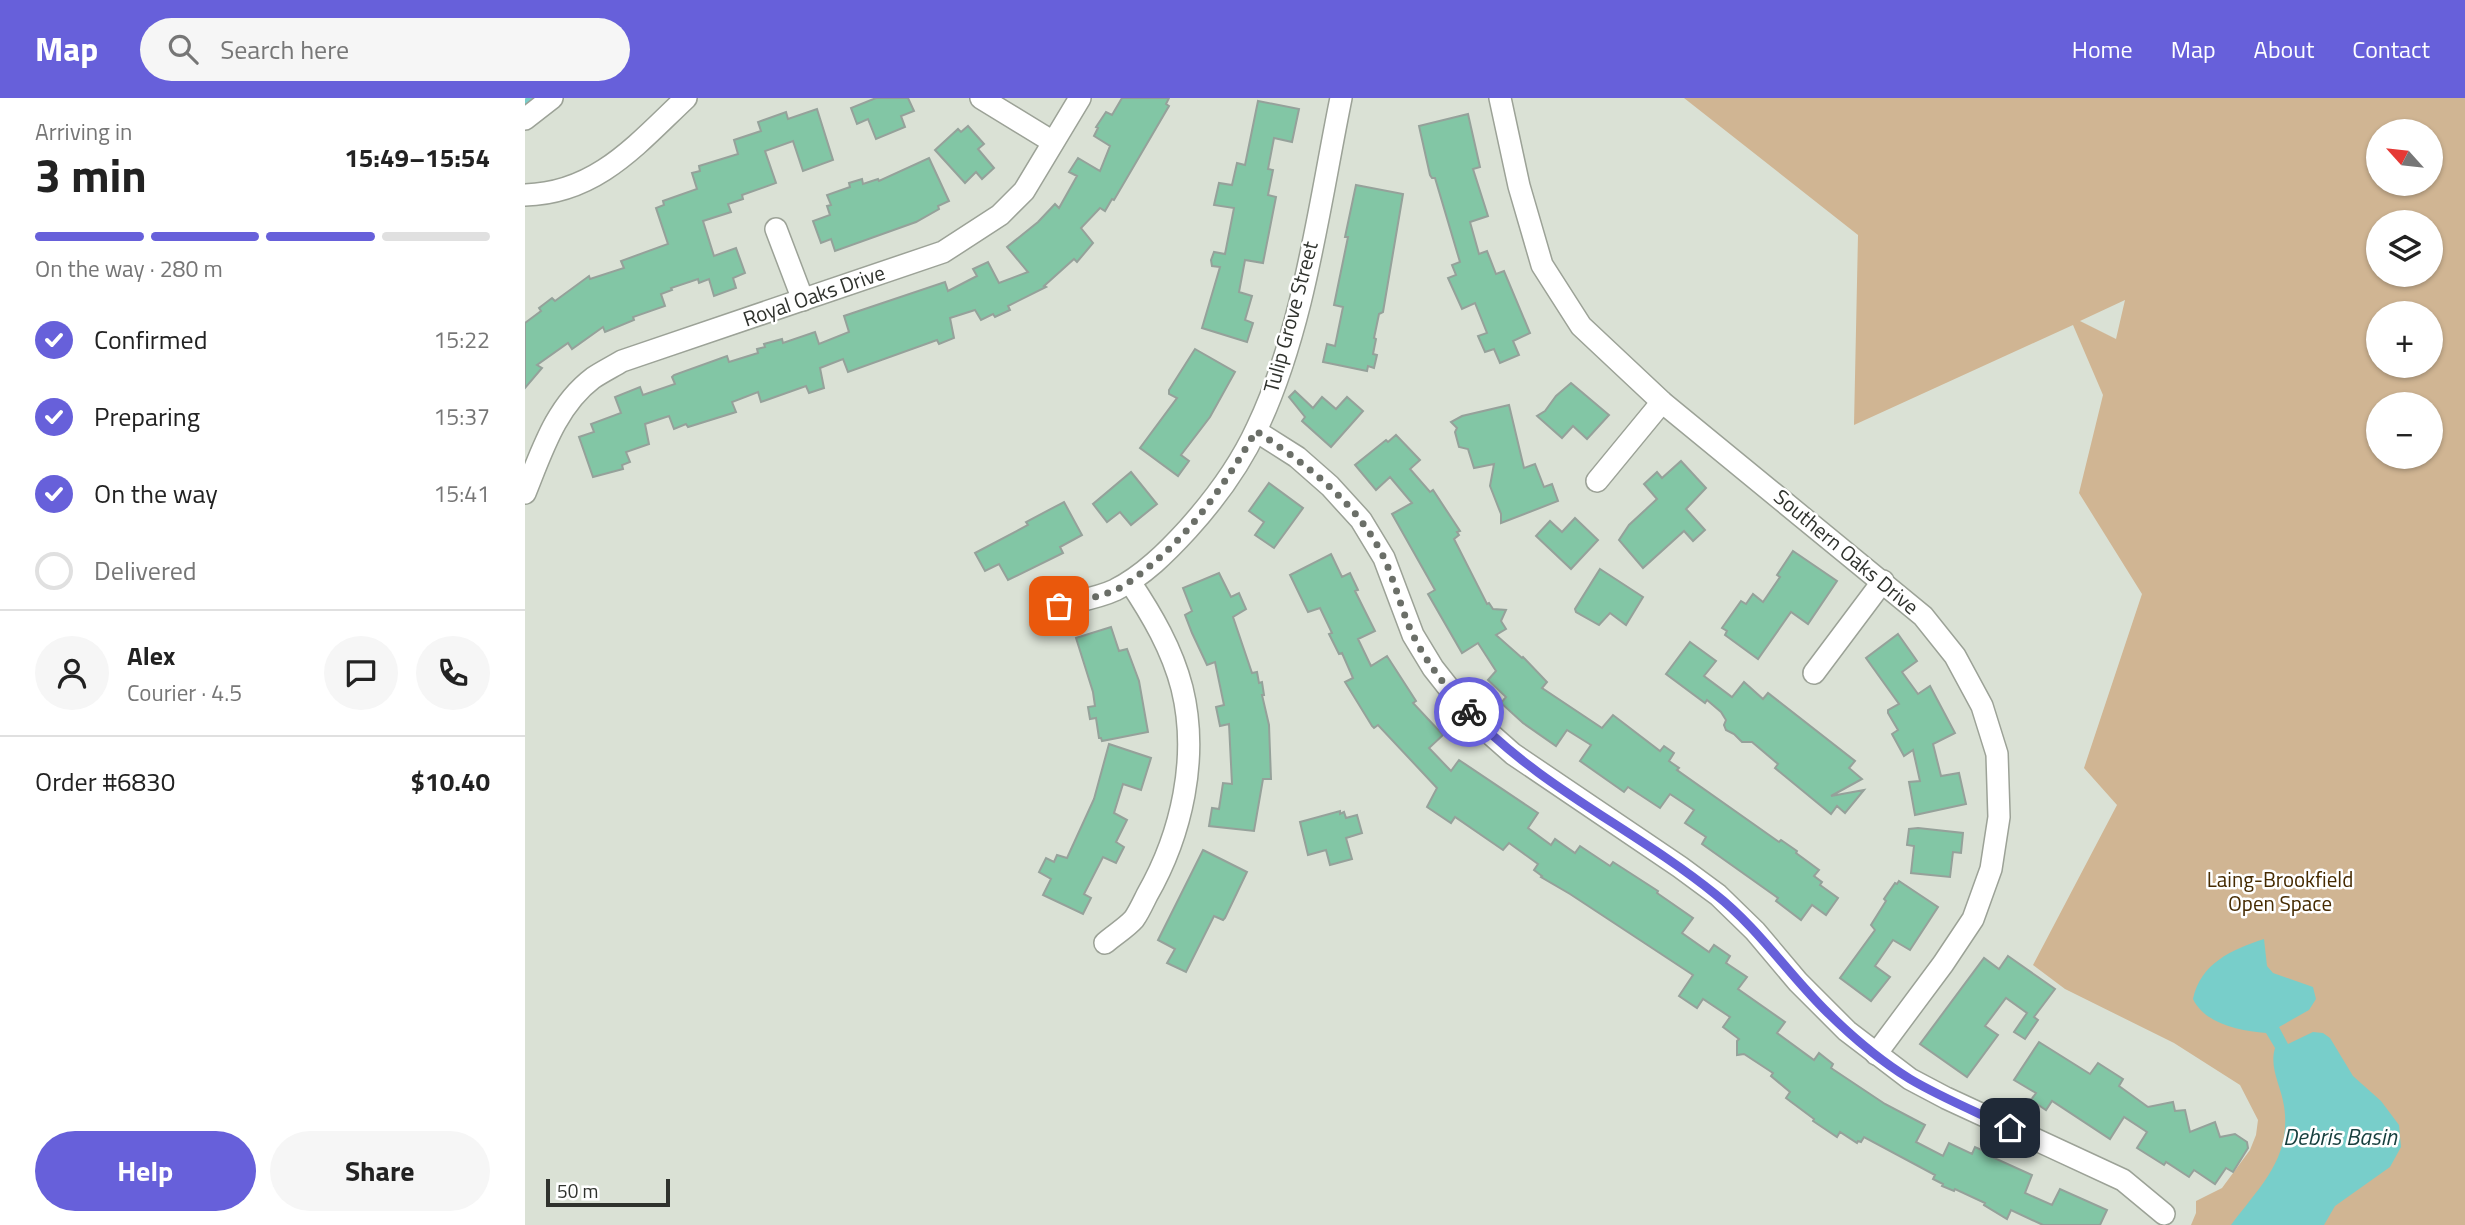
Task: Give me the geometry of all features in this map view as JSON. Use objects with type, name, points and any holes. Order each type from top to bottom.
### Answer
[{"type":"street","points":[[525,119],[552,98]]},
{"type":"street","points":[[637,145],[668,98]]},
{"type":"street","points":[[525,195],[583,183],[620,161],[686,98]]},
{"type":"street","points":[[981,98],[1053,142]]},
{"type":"street","name":"Royal Oaks Drive","points":[[525,493],[552,426],[570,400],[594,378],[622,362],[943,252],[1000,215],[1024,191],[1080,98]]},
{"type":"street","name":"Tulip Grove Street","points":[[1059,606],[1112,592],[1130,582],[1179,539],[1207,508],[1256,431],[1272,395],[1299,306],[1341,98]]},
{"type":"street","name":"Southern Oaks Drive","points":[[1500,98],[1519,186],[1542,265],[1581,326],[1662,402],[1923,616],[1955,656],[1982,706],[1997,754],[1999,817],[1991,869],[1973,919],[1876,1054]]},
{"type":"street","points":[[776,229],[803,300]]},
{"type":"street","points":[[1597,481],[1662,402]]},
{"type":"street","points":[[1256,431],[1297,457],[1330,486],[1361,520],[1384,558],[1413,635],[1433,668],[1487,731],[1532,768],[1718,895],[1755,931],[1824,1009],[1910,1079],[2123,1180],[2164,1214]]},
{"type":"street","points":[[1814,673],[1883,581]]},
{"type":"street","points":[[1105,943],[1134,919],[1161,871],[1179,820],[1187,770],[1189,726],[1182,687],[1170,652],[1153,617],[1130,582]]},
{"type":"green space","name":"Laing-Brookfield Open Space","points":[[1684,98],[2465,98],[2465,1225],[2191,1225],[2196,1213],[2196,1201],[2222,1188],[2250,1150],[2256,1135],[2258,1120],[2240,1085],[2174,1043],[2065,989],[2033,965],[2117,805],[2084,768],[2142,594],[2079,493],[2103,395],[2073,325],[1854,425],[1858,235]],"holes":[[[2125,300],[2116,339],[2080,321]]]},
{"type":"water","name":"Debris Basin","points":[[2264,939],[2267,966],[2273,973],[2313,987],[2316,999],[2309,1010],[2279,1027],[2288,1044],[2313,1032],[2323,1033],[2330,1038],[2353,1076],[2381,1101],[2399,1125],[2401,1147],[2390,1167],[2335,1206],[2324,1225],[2231,1225],[2263,1184],[2283,1141],[2284,1106],[2274,1070],[2275,1048],[2266,1033],[2224,1025],[2206,1015],[2193,999],[2210,967],[2229,953]]},
{"type":"building","points":[[876,98],[908,98],[914,111],[901,116],[905,127],[876,139],[868,119],[857,124],[851,108]]},
{"type":"building","points":[[1122,98],[1169,98],[1166,104],[1169,106],[1114,200],[1112,199],[1105,211],[1100,208],[1081,228],[1093,243],[1077,262],[1074,259],[1044,286],[1046,287],[1008,306],[1010,310],[995,317],[993,314],[981,320],[975,310],[950,318],[954,338],[939,344],[937,340],[848,372],[843,359],[820,368],[824,388],[809,393],[806,386],[761,402],[758,392],[732,402],[736,412],[688,427],[686,424],[674,429],[669,416],[645,424],[649,444],[626,452],[630,462],[622,465],[623,469],[593,477],[579,437],[594,432],[591,424],[621,413],[615,397],[640,387],[643,395],[675,384],[672,377],[674,375],[727,356],[729,362],[758,353],[757,349],[765,347],[764,344],[782,339],[783,343],[815,332],[819,344],[849,332],[844,316],[945,282],[948,291],[977,276],[973,269],[988,262],[999,283],[1028,272],[1007,247],[1055,204],[1059,208],[1077,176],[1069,172],[1078,158],[1100,171],[1110,146],[1094,136],[1098,128],[1096,127],[1106,112],[1112,115]]},
{"type":"building","points":[[1258,101],[1299,109],[1292,142],[1274,138],[1268,169],[1273,170],[1268,195],[1276,197],[1263,263],[1245,260],[1239,292],[1252,296],[1245,320],[1253,323],[1247,342],[1202,328],[1220,267],[1212,266],[1211,260],[1214,252],[1225,254],[1234,208],[1214,205],[1219,183],[1232,185],[1237,163],[1245,165]]},
{"type":"building","points":[[817,109],[833,160],[803,171],[793,141],[765,151],[776,183],[742,195],[743,199],[728,204],[731,212],[703,221],[714,256],[736,248],[745,273],[733,278],[736,288],[714,296],[709,279],[699,283],[698,279],[671,288],[672,290],[661,294],[665,306],[633,317],[634,320],[605,332],[603,327],[572,349],[568,343],[537,365],[542,368],[525,388],[525,323],[541,311],[539,308],[552,298],[555,301],[589,276],[590,279],[624,268],[621,261],[668,244],[656,208],[664,205],[663,201],[697,189],[692,173],[700,171],[699,166],[738,154],[734,140],[761,131],[758,122],[786,112],[788,119]]},
{"type":"building","points":[[1468,114],[1480,167],[1473,169],[1488,216],[1470,222],[1479,254],[1487,251],[1496,274],[1504,271],[1530,333],[1513,341],[1519,355],[1500,363],[1494,349],[1485,352],[1478,336],[1487,333],[1475,303],[1462,309],[1448,278],[1456,275],[1452,265],[1460,262],[1435,178],[1430,175],[1419,126]]},
{"type":"building","points":[[968,126],[984,144],[978,149],[994,168],[982,179],[976,172],[965,183],[935,150],[958,129],[961,132]]},
{"type":"building","points":[[929,158],[949,201],[938,206],[939,209],[916,222],[835,251],[831,239],[821,243],[813,221],[830,215],[827,206],[831,205],[827,195],[850,187],[849,183],[862,179],[863,184],[878,179],[879,181]]},
{"type":"building","points":[[1356,185],[1403,194],[1383,312],[1379,314],[1374,338],[1373,354],[1377,355],[1374,368],[1368,366],[1367,371],[1323,362],[1327,344],[1335,346],[1343,307],[1334,305]]},
{"type":"building","points":[[1195,349],[1235,372],[1210,417],[1181,455],[1189,461],[1178,476],[1140,448],[1177,398],[1169,394],[1169,390]]},
{"type":"building","points":[[1571,383],[1609,415],[1587,439],[1573,426],[1562,438],[1537,416]]},
{"type":"building","points":[[1295,391],[1313,408],[1322,397],[1336,409],[1347,397],[1363,411],[1331,447],[1302,421],[1305,417],[1289,397]]},
{"type":"building","points":[[1509,405],[1524,468],[1535,464],[1544,487],[1552,484],[1558,501],[1501,523],[1501,514],[1490,486],[1494,464],[1474,468],[1468,449],[1459,447],[1455,432],[1457,428],[1451,422],[1462,416]]},
{"type":"building","points":[[1396,435],[1420,460],[1410,469],[1430,492],[1433,490],[1460,531],[1454,539],[1487,604],[1493,609],[1506,610],[1501,621],[1506,629],[1496,635],[1523,657],[1547,682],[1542,688],[1602,728],[1613,715],[1660,751],[1664,746],[1674,753],[1669,761],[1679,768],[1677,770],[1779,842],[1781,840],[1797,851],[1796,853],[1819,870],[1814,876],[1822,882],[1820,885],[1838,898],[1826,915],[1812,905],[1801,920],[1776,901],[1778,898],[1702,844],[1706,837],[1685,823],[1694,810],[1670,794],[1660,808],[1628,787],[1624,792],[1580,761],[1591,745],[1567,730],[1556,746],[1523,723],[1501,703],[1506,697],[1488,680],[1496,671],[1478,643],[1462,653],[1428,594],[1435,590],[1392,514],[1412,503],[1390,477],[1376,490],[1355,465]]},
{"type":"building","points":[[1681,461],[1706,488],[1686,509],[1705,530],[1693,541],[1684,531],[1643,568],[1619,540],[1629,525],[1657,499],[1644,484],[1657,472],[1662,478]]},
{"type":"building","points":[[1131,472],[1157,504],[1131,525],[1120,512],[1107,522],[1093,504]]},
{"type":"building","points":[[1269,483],[1303,508],[1274,548],[1255,535],[1264,522],[1249,511]]},
{"type":"building","points":[[1064,502],[1082,535],[1060,547],[1063,553],[1008,580],[999,564],[985,571],[975,553]]},
{"type":"building","points":[[1575,518],[1598,540],[1571,569],[1536,536],[1550,521],[1562,532]]},
{"type":"building","points":[[1793,551],[1837,581],[1808,624],[1791,612],[1758,659],[1725,635],[1727,631],[1722,628],[1741,601],[1746,604],[1753,594],[1763,602]]},
{"type":"building","points":[[1331,554],[1342,577],[1350,573],[1358,590],[1355,591],[1375,631],[1358,639],[1371,666],[1387,656],[1416,701],[1413,703],[1443,735],[1429,748],[1451,771],[1459,760],[1538,813],[1528,828],[1551,845],[1555,839],[1575,853],[1580,846],[1610,866],[1613,862],[1693,918],[1682,933],[1709,952],[1714,945],[1730,956],[1726,963],[1747,977],[1738,989],[1785,1022],[1777,1033],[1814,1060],[1819,1053],[1833,1064],[1831,1068],[1885,1104],[1925,1125],[1916,1142],[1943,1156],[1949,1143],[1972,1154],[1975,1147],[1993,1155],[1992,1157],[2032,1175],[2025,1193],[2052,1205],[2060,1189],[2107,1210],[2100,1225],[2043,1225],[2011,1210],[2007,1219],[1984,1205],[1985,1203],[1942,1186],[1943,1184],[1933,1179],[1935,1175],[1864,1137],[1857,1143],[1840,1132],[1837,1137],[1786,1098],[1790,1092],[1771,1076],[1773,1073],[1744,1054],[1737,1055],[1739,1039],[1723,1027],[1730,1017],[1703,999],[1697,1008],[1679,996],[1693,975],[1541,877],[1534,870],[1538,864],[1509,843],[1503,850],[1455,817],[1451,823],[1427,807],[1437,788],[1378,725],[1374,728],[1372,726],[1345,682],[1353,678],[1342,653],[1339,654],[1329,634],[1332,633],[1320,608],[1308,612],[1290,575]]},
{"type":"building","points":[[1600,569],[1643,597],[1626,625],[1610,613],[1599,625],[1576,612],[1575,609]]},
{"type":"building","points":[[1219,573],[1231,597],[1239,593],[1246,609],[1233,617],[1252,673],[1257,672],[1259,683],[1262,682],[1269,725],[1271,779],[1263,779],[1254,831],[1209,826],[1212,808],[1219,809],[1223,783],[1232,784],[1229,724],[1220,726],[1216,707],[1224,705],[1215,662],[1207,665],[1192,633],[1185,615],[1192,611],[1183,588]]},
{"type":"building","points":[[1111,627],[1119,651],[1127,649],[1139,681],[1148,732],[1102,741],[1099,738],[1096,718],[1090,719],[1088,707],[1095,706],[1093,692],[1076,638]]},
{"type":"building","points":[[1898,634],[1917,661],[1902,672],[1918,694],[1930,686],[1955,733],[1933,744],[1941,776],[1959,773],[1966,804],[1915,815],[1909,782],[1920,781],[1913,750],[1904,756],[1892,734],[1898,730],[1888,713],[1888,710],[1899,704],[1866,658]]},
{"type":"building","points":[[1690,642],[1716,661],[1704,676],[1732,697],[1744,682],[1763,699],[1768,693],[1855,761],[1849,768],[1862,779],[1831,796],[1864,790],[1845,813],[1837,806],[1831,814],[1775,768],[1778,764],[1752,742],[1742,742],[1726,730],[1726,720],[1721,712],[1707,700],[1705,703],[1666,674]]},
{"type":"building","points":[[1109,744],[1151,758],[1141,790],[1123,784],[1114,813],[1127,820],[1116,842],[1124,847],[1116,863],[1103,857],[1084,894],[1091,898],[1083,914],[1043,895],[1051,879],[1039,872],[1046,858],[1054,862],[1057,855],[1067,858],[1094,799]]},
{"type":"building","points":[[1340,811],[1340,814],[1344,812],[1346,818],[1357,815],[1362,833],[1346,838],[1352,859],[1330,865],[1326,850],[1308,855],[1300,822]]},
{"type":"building","points":[[1909,829],[1963,833],[1961,853],[1953,852],[1950,877],[1911,873],[1914,846],[1907,845]]},
{"type":"building","points":[[1203,850],[1247,872],[1225,918],[1223,920],[1214,916],[1186,972],[1167,963],[1175,949],[1158,940]]},
{"type":"building","points":[[1899,881],[1938,907],[1910,950],[1893,940],[1875,966],[1890,977],[1871,1001],[1840,978],[1875,930],[1871,925],[1886,901],[1884,899]]},
{"type":"building","points":[[2008,956],[2055,989],[2034,1017],[2038,1020],[2025,1039],[2014,1032],[2027,1013],[2006,998],[1985,1026],[1998,1035],[1967,1077],[1920,1044],[1984,958],[1999,969]]},
{"type":"building","points":[[2039,1042],[2090,1074],[2098,1063],[2123,1079],[2119,1086],[2148,1107],[2173,1102],[2175,1111],[2185,1110],[2190,1132],[2215,1122],[2220,1137],[2235,1134],[2247,1142],[2248,1148],[2233,1172],[2226,1168],[2215,1184],[2194,1170],[2189,1177],[2137,1148],[2147,1132],[2124,1117],[2110,1139],[2052,1101],[2046,1110],[2031,1100],[2036,1093],[2014,1080]]},
{"type":"waterway","points":[[525,102],[530,98]]},
{"type":"way so far","points":[[1059,606],[1112,592],[1156,562],[1207,508],[1256,431],[1297,457],[1330,486],[1361,520],[1384,558],[1413,635],[1433,668],[1469,712]]},
{"type":"route","points":[[1469,712],[1513,754],[1718,895],[1755,931],[1824,1009],[1876,1054],[1910,1079],[2010,1128]]}]
